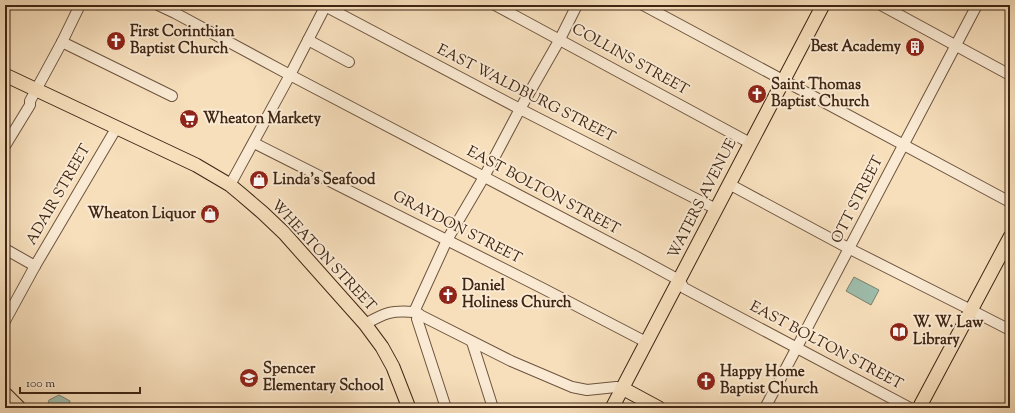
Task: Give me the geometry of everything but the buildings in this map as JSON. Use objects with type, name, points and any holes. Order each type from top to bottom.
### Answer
[{"type":"highway","points":[[5,395],[18,408]]},
{"type":"main road","name":"WATERS AVENUE","points":[[612,408],[823,5]]},
{"type":"main road","name":"WHEATON STREET","points":[[5,75],[196,165],[230,185],[264,213],[284,233],[365,324],[382,347],[393,367],[409,408]]},
{"type":"main road","points":[[919,408],[1010,238]]},
{"type":"main road","points":[[622,388],[659,408]]},
{"type":"street","points":[[5,146],[30,105],[30,101],[80,5]]},
{"type":"street","name":"EAST BOLTON STREET","points":[[158,5],[679,280],[684,288],[910,408]]},
{"type":"street","points":[[230,185],[290,75],[324,5]]},
{"type":"street","name":"EAST WALDBURG STREET","points":[[324,5],[520,109],[716,209]]},
{"type":"street","name":"COLLINS STREET","points":[[495,5],[750,143]]},
{"type":"street","points":[[446,408],[417,319],[417,313],[447,240],[484,177],[520,109],[560,39],[577,5]]},
{"type":"street","points":[[643,5],[1010,202]]},
{"type":"street","points":[[881,5],[1010,75]]},
{"type":"street","name":"OTT STREET","points":[[765,408],[977,5]]},
{"type":"street","points":[[308,40],[349,62]]},
{"type":"street","points":[[62,42],[172,96]]},
{"type":"street","name":"ADAIR STREET","points":[[5,321],[35,266],[116,127]]},
{"type":"street","name":"GRAYDON STREET","points":[[254,143],[646,342]]},
{"type":"street","points":[[729,184],[1010,330]]},
{"type":"street","points":[[5,249],[35,266]]},
{"type":"street","points":[[365,324],[383,314],[392,311],[417,313],[511,361],[572,387],[587,390],[616,387],[622,388]]},
{"type":"street","points":[[472,342],[494,408]]},
{"type":"shaded area","points":[[854,277],[879,290],[871,305],[846,291]]},
{"type":"shaded area","points":[[59,395],[70,401],[69,408],[47,408],[49,400]]},
{"type":"place","name":"First Corinthian Baptist Church","points":[[116,41]]},
{"type":"place","name":"Best Academy","points":[[915,47]]},
{"type":"place","name":"Saint Thomas Baptist Church","points":[[757,94]]},
{"type":"place","name":"Wheaton Markety","points":[[189,119]]},
{"type":"place","name":"Linda's Seafood","points":[[259,180]]},
{"type":"place","name":"Wheaton Liquor","points":[[210,214]]},
{"type":"place","name":"Daniel Holiness Church","points":[[448,295]]},
{"type":"place","name":"W. W. Law Library","points":[[899,332]]},
{"type":"place","name":"Spencer Elementary School","points":[[249,378]]},
{"type":"place","name":"Happy Home Baptist Church","points":[[706,381]]}]
